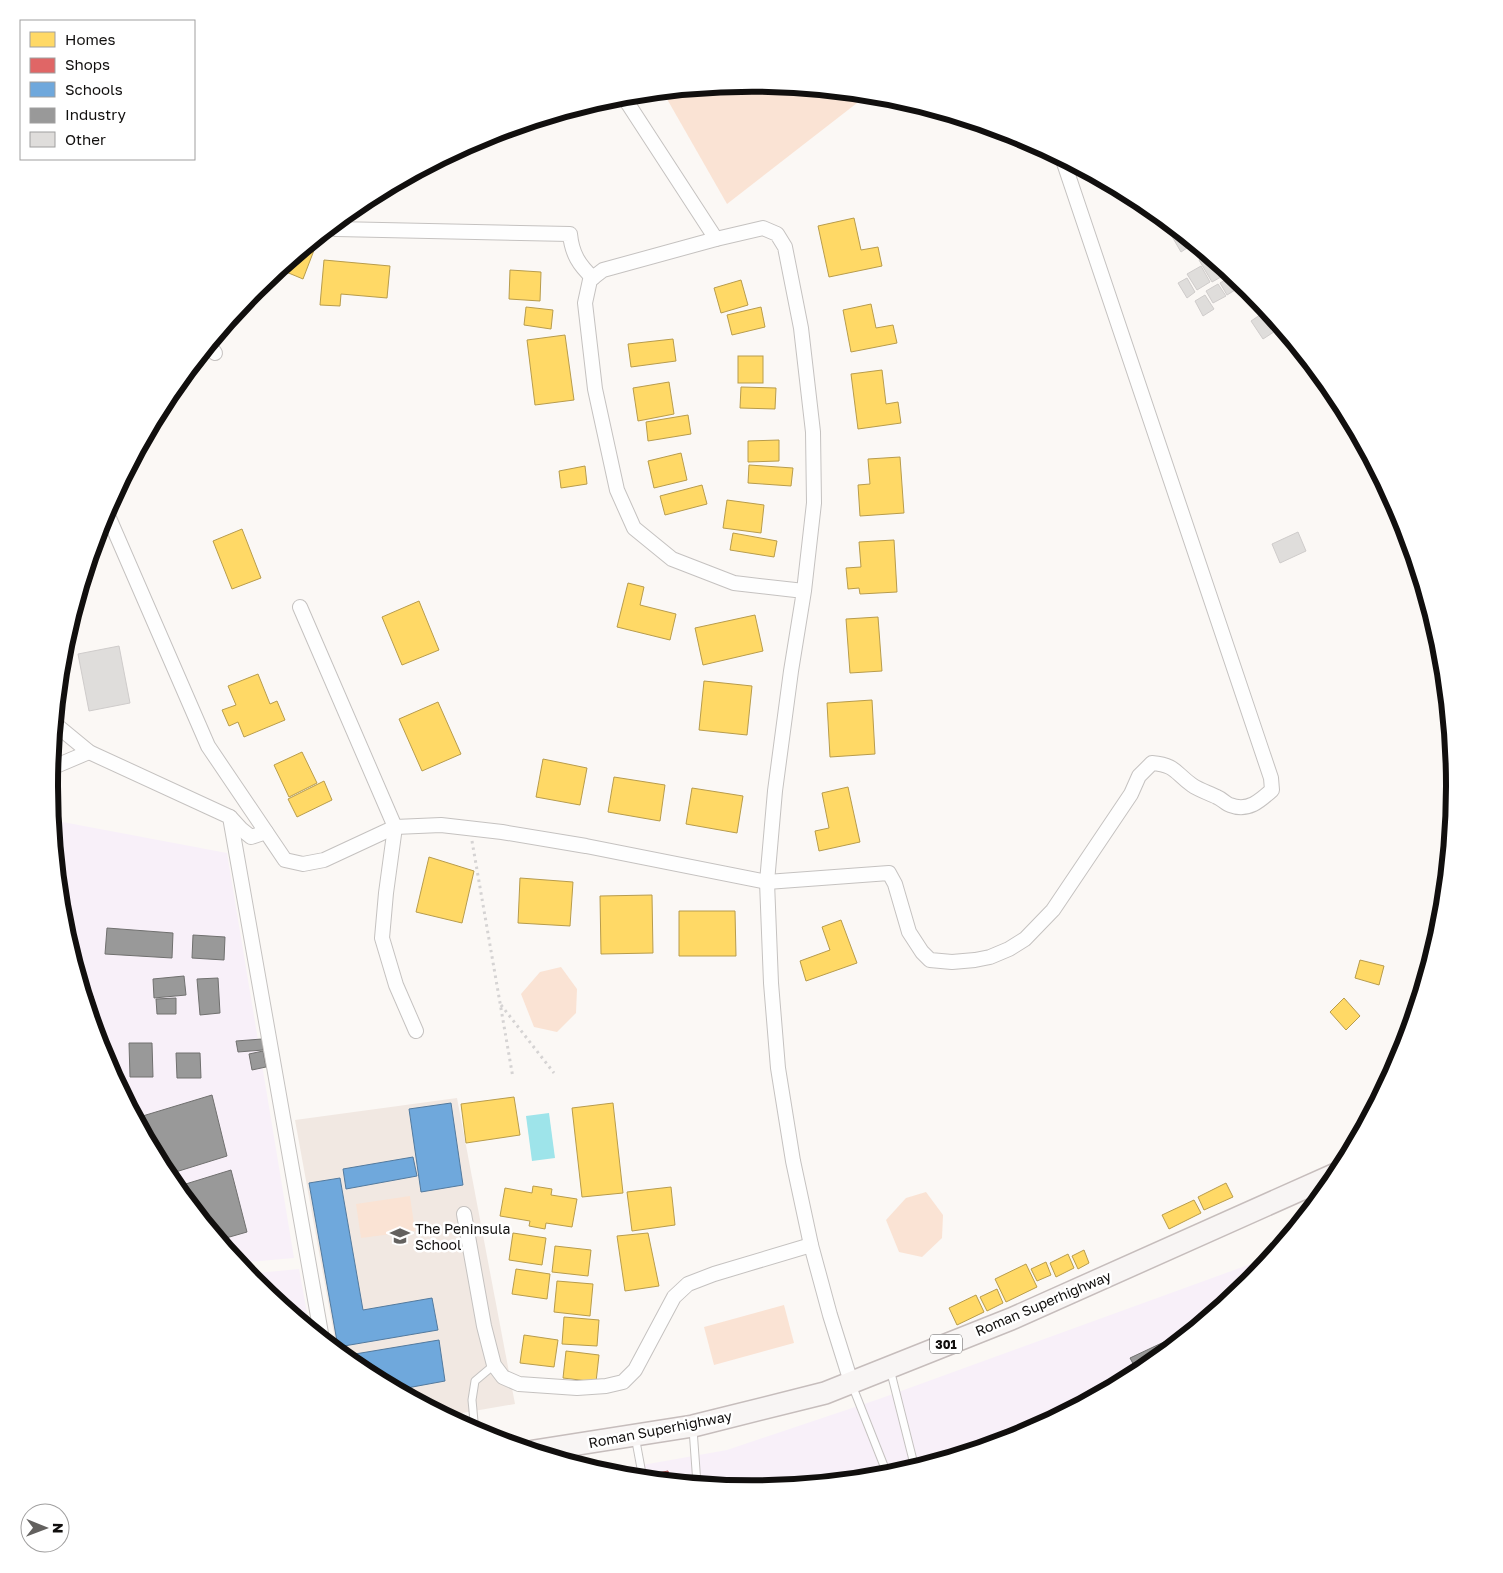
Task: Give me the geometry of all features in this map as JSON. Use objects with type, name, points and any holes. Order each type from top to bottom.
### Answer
[{"type":"main road","name":"Roman Superhighway","points":[[548,1450],[693,1426],[825,1392],[1010,1318],[1324,1179]]},
{"type":"street","points":[[628,104],[716,239]]},
{"type":"street","points":[[110,521],[208,746],[286,860],[303,864],[324,860],[395,827],[441,825],[502,832],[586,846],[767,882],[889,873],[895,884],[901,909],[910,932],[922,952],[930,960],[952,962],[990,957],[1009,949],[1025,939],[1053,910],[1131,794],[1140,776],[1152,763],[1164,764],[1176,770],[1193,786],[1219,798],[1230,806],[1247,808],[1272,790],[1271,778],[1066,168]]},
{"type":"street","points":[[804,590],[734,583],[672,559],[634,528],[617,490],[595,389],[585,303],[590,280],[603,270],[763,228],[777,234],[785,247],[801,328],[812,432],[814,503],[804,590],[777,771],[767,882],[771,983],[778,1068],[793,1161],[811,1245],[851,1382]]},
{"type":"street","points":[[339,229],[570,234],[575,255],[581,267],[593,278]]},
{"type":"street","points":[[300,608],[395,827],[382,938],[396,985],[416,1031]]},
{"type":"street","points":[[60,728],[89,752],[230,817],[241,829],[251,836],[266,832]]},
{"type":"street","points":[[58,765],[89,752]]},
{"type":"street","points":[[230,817],[320,1330]]},
{"type":"street","points":[[464,1214],[484,1326],[494,1365],[503,1377],[519,1384],[577,1388],[606,1386],[623,1382],[635,1370],[674,1297],[688,1284],[714,1274],[811,1245]]},
{"type":"lane","points":[[474,1422],[472,1400],[475,1381],[494,1365]]},
{"type":"lane","points":[[890,1366],[912,1461]]},
{"type":"lane","points":[[851,1382],[885,1467]]},
{"type":"lane","points":[[693,1426],[697,1478]]},
{"type":"lane","points":[[635,1436],[642,1472]]},
{"type":"path","points":[[469,828],[513,1078]]},
{"type":"path","points":[[500,1004],[554,1073]]},
{"type":"shaded area","points":[[752,92],[797,94],[858,101],[857,103],[727,204],[666,98]]},
{"type":"shaded area","points":[[59,821],[227,853],[294,1258],[247,1262],[201,1209],[174,1172],[150,1134],[110,1052],[94,1010],[81,966],[63,877]]},
{"type":"shaded area","points":[[561,967],[577,989],[576,1013],[557,1032],[534,1027],[521,994],[540,972]]},
{"type":"shaded area","name":"The Peninsula School","points":[[457,1098],[515,1404],[456,1414],[404,1388],[335,1342],[295,1120]]},
{"type":"shaded area","points":[[926,1192],[943,1215],[942,1238],[922,1257],[899,1252],[886,1220],[906,1198]]},
{"type":"shaded area","points":[[410,1196],[415,1231],[361,1238],[356,1204]]},
{"type":"shaded area","points":[[1256,1262],[1209,1308],[1137,1364],[1098,1388],[1058,1409],[1017,1428],[975,1444],[887,1467],[842,1475],[797,1479],[706,1479],[661,1475],[624,1468],[727,1450],[879,1399]]},
{"type":"shaded area","points":[[299,1269],[308,1320],[294,1308],[257,1273]]},
{"type":"shaded area","points":[[784,1305],[794,1343],[714,1365],[704,1327]]},
{"type":"water","points":[[549,1113],[555,1158],[532,1161],[526,1116]]},
{"type":"building: Homes","points":[[854,218],[861,250],[878,247],[882,266],[829,277],[818,226]]},
{"type":"building: Homes","points":[[315,248],[303,279],[286,272]]},
{"type":"building: Homes","points":[[324,260],[390,266],[387,298],[341,294],[340,306],[320,305]]},
{"type":"building: Homes","points":[[510,270],[541,272],[540,301],[509,299]]},
{"type":"building: Homes","points":[[741,280],[748,305],[721,313],[714,288]]},
{"type":"building: Homes","points":[[871,304],[876,328],[893,325],[897,343],[851,352],[843,310]]},
{"type":"building: Homes","points":[[526,307],[553,310],[551,329],[524,325]]},
{"type":"building: Homes","points":[[761,307],[765,327],[732,335],[727,315]]},
{"type":"building: Homes","points":[[565,335],[574,400],[535,405],[527,340]]},
{"type":"building: Homes","points":[[673,339],[676,361],[631,367],[628,344]]},
{"type":"building: Homes","points":[[738,356],[763,356],[763,383],[738,383]]},
{"type":"building: Homes","points":[[882,370],[886,404],[898,402],[901,423],[858,429],[851,374]]},
{"type":"building: Homes","points":[[669,382],[674,414],[638,421],[633,388]]},
{"type":"building: Homes","points":[[741,387],[776,388],[775,409],[740,408]]},
{"type":"building: Homes","points":[[688,415],[691,434],[648,441],[646,422]]},
{"type":"building: Homes","points":[[779,440],[779,461],[748,462],[748,441]]},
{"type":"building: Homes","points":[[681,453],[687,480],[654,488],[648,461]]},
{"type":"building: Homes","points":[[900,457],[904,513],[860,516],[858,485],[870,484],[868,459]]},
{"type":"building: Homes","points":[[749,465],[793,468],[791,486],[748,483]]},
{"type":"building: Homes","points":[[585,466],[587,484],[561,488],[559,471]]},
{"type":"building: Homes","points":[[702,485],[707,504],[665,515],[660,496]]},
{"type":"building: Homes","points":[[727,500],[764,505],[761,533],[723,528]]},
{"type":"building: Homes","points":[[242,529],[261,578],[232,589],[213,541]]},
{"type":"building: Homes","points":[[733,533],[777,541],[774,557],[730,550]]},
{"type":"building: Homes","points":[[894,540],[897,592],[860,594],[859,588],[848,589],[846,568],[861,567],[859,542]]},
{"type":"building: Homes","points":[[628,583],[644,587],[640,605],[676,614],[670,640],[617,627]]},
{"type":"building: Homes","points":[[419,601],[439,650],[402,665],[382,617]]},
{"type":"building: Homes","points":[[755,615],[763,651],[703,665],[695,628]]},
{"type":"building: Homes","points":[[878,617],[882,671],[850,673],[846,619]]},
{"type":"building: Homes","points":[[258,674],[270,704],[277,701],[285,720],[244,737],[238,722],[229,726],[222,710],[236,705],[228,686]]},
{"type":"building: Homes","points":[[704,681],[752,686],[747,735],[699,730]]},
{"type":"building: Homes","points":[[872,700],[875,754],[830,757],[827,703]]},
{"type":"building: Homes","points":[[438,702],[461,754],[422,771],[399,719]]},
{"type":"building: Homes","points":[[302,752],[317,783],[289,797],[274,765]]},
{"type":"building: Homes","points":[[543,759],[587,768],[580,805],[536,797]]},
{"type":"building: Homes","points":[[614,777],[665,785],[660,821],[608,812]]},
{"type":"building: Homes","points":[[324,781],[332,800],[297,817],[288,799]]},
{"type":"building: Homes","points":[[848,787],[860,842],[819,851],[815,831],[829,828],[822,793]]},
{"type":"building: Homes","points":[[692,788],[743,796],[737,833],[686,824]]},
{"type":"building: Homes","points":[[429,857],[474,871],[462,923],[416,912]]},
{"type":"building: Homes","points":[[520,878],[573,882],[570,926],[518,923]]},
{"type":"building: Homes","points":[[652,895],[653,953],[601,954],[600,896]]},
{"type":"building: Homes","points":[[679,911],[735,911],[736,956],[679,956]]},
{"type":"building: Homes","points":[[841,920],[857,963],[806,981],[800,961],[830,950],[822,927]]},
{"type":"building: Homes","points":[[1360,960],[1384,966],[1379,985],[1355,978]]},
{"type":"building: Homes","points":[[1344,998],[1360,1016],[1346,1030],[1330,1012]]},
{"type":"building: Homes","points":[[514,1097],[520,1135],[466,1143],[461,1104]]},
{"type":"building: Homes","points":[[613,1103],[623,1193],[582,1197],[572,1108]]},
{"type":"building: Homes","points":[[1226,1183],[1233,1197],[1204,1210],[1198,1197]]},
{"type":"building: Homes","points":[[533,1186],[552,1189],[551,1195],[577,1199],[572,1227],[546,1223],[545,1229],[529,1226],[530,1221],[500,1216],[505,1188],[532,1193]]},
{"type":"building: Homes","points":[[671,1187],[675,1225],[632,1231],[627,1192]]},
{"type":"building: Homes","points":[[1194,1200],[1201,1213],[1169,1229],[1162,1215]]},
{"type":"building: Homes","points":[[513,1233],[546,1238],[542,1265],[509,1260]]},
{"type":"building: Homes","points":[[648,1233],[659,1286],[625,1291],[617,1236]]},
{"type":"building: Homes","points":[[555,1246],[591,1250],[588,1276],[552,1272]]},
{"type":"building: Homes","points":[[1084,1250],[1089,1263],[1078,1269],[1072,1256]]},
{"type":"building: Homes","points":[[1068,1254],[1074,1268],[1056,1277],[1050,1263]]},
{"type":"building: Homes","points":[[1046,1262],[1051,1275],[1037,1281],[1031,1269]]},
{"type":"building: Homes","points":[[1026,1264],[1037,1287],[1006,1302],[995,1279]]},
{"type":"building: Homes","points":[[516,1269],[550,1274],[547,1299],[512,1294]]},
{"type":"building: Homes","points":[[557,1281],[593,1284],[590,1316],[554,1312]]},
{"type":"building: Homes","points":[[997,1289],[1003,1303],[987,1311],[980,1297]]},
{"type":"building: Homes","points":[[976,1295],[984,1312],[957,1325],[949,1308]]},
{"type":"building: Homes","points":[[564,1317],[599,1320],[597,1346],[562,1344]]},
{"type":"building: Homes","points":[[524,1335],[558,1340],[554,1367],[520,1363]]},
{"type":"building: Homes","points":[[566,1351],[599,1355],[596,1382],[563,1378]]},
{"type":"building: Shops","points":[[668,1471],[669,1476],[661,1475],[654,1474]]},
{"type":"building: Schools","points":[[451,1103],[463,1185],[421,1192],[409,1109]]},
{"type":"building: Schools","points":[[413,1157],[417,1176],[346,1189],[343,1169]]},
{"type":"building: Schools","points":[[340,1178],[363,1310],[432,1298],[438,1330],[342,1346],[337,1343],[309,1183]]},
{"type":"building: Schools","points":[[439,1340],[445,1381],[405,1388],[353,1354]]},
{"type":"building: Industry","points":[[107,928],[173,933],[172,958],[105,954]]},
{"type":"building: Industry","points":[[193,935],[225,937],[224,960],[192,958]]},
{"type":"building: Industry","points":[[184,976],[186,995],[154,998],[153,979]]},
{"type":"building: Industry","points":[[218,978],[220,1013],[200,1015],[197,979]]},
{"type":"building: Industry","points":[[90,996],[93,996],[93,1007]]},
{"type":"building: Industry","points":[[176,998],[176,1014],[157,1014],[156,999]]},
{"type":"building: Industry","points":[[262,1039],[263,1050],[238,1052],[236,1041]]},
{"type":"building: Industry","points":[[129,1043],[152,1043],[153,1077],[130,1077]]},
{"type":"building: Industry","points":[[263,1051],[266,1067],[252,1070],[249,1054]]},
{"type":"building: Industry","points":[[176,1053],[200,1053],[201,1078],[177,1078]]},
{"type":"building: Industry","points":[[212,1095],[227,1156],[174,1172],[141,1116]]},
{"type":"building: Industry","points":[[231,1170],[247,1232],[225,1238],[183,1185]]},
{"type":"building: Industry","points":[[1166,1341],[1134,1366],[1130,1358]]},
{"type":"building: Other","points":[[1170,233],[1188,247],[1181,252]]},
{"type":"building: Other","points":[[1201,258],[1221,277],[1212,282],[1199,260]]},
{"type":"building: Other","points":[[1201,266],[1210,282],[1197,290],[1187,274]]},
{"type":"building: Other","points":[[1187,278],[1195,292],[1187,298],[1178,283]]},
{"type":"building: Other","points":[[1225,280],[1235,290],[1227,295],[1220,283]]},
{"type":"building: Other","points":[[1218,284],[1226,296],[1213,303],[1206,291]]},
{"type":"building: Other","points":[[1205,295],[1214,309],[1203,316],[1195,301]]},
{"type":"building: Other","points":[[1260,315],[1275,331],[1263,339],[1251,321]]},
{"type":"building: Other","points":[[1298,532],[1306,551],[1280,563],[1272,544]]},
{"type":"building: Other","points":[[119,646],[130,703],[89,711],[78,654]]},
{"type":"place","name":"The Peninsula School","points":[[400,1236]]}]
